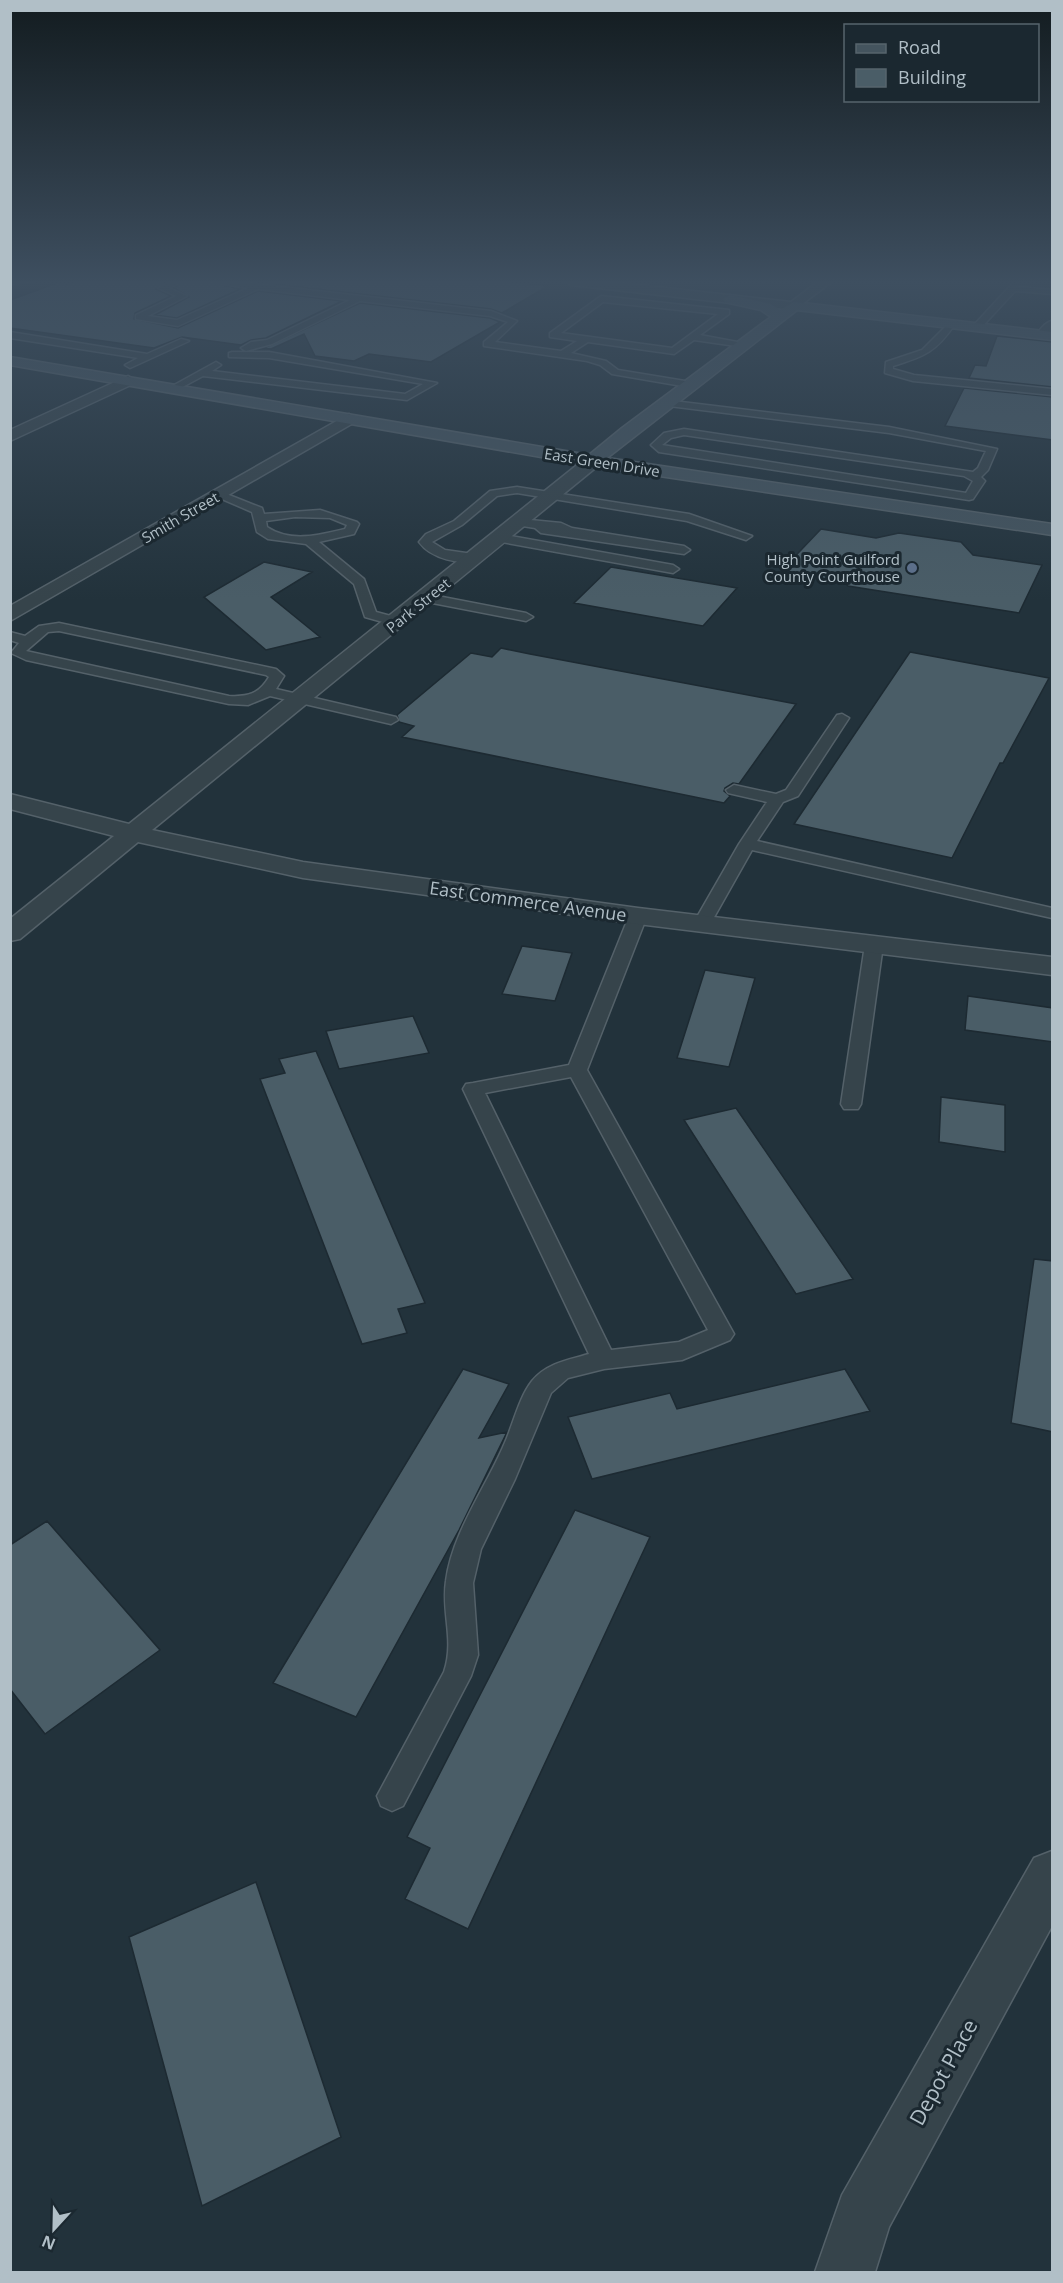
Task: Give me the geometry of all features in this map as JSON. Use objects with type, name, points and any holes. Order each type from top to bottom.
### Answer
[{"type":"main road","name":"East Green Drive","points":[[168,388],[593,461],[1053,530]]},
{"type":"main road","name":"Park Street","points":[[593,461],[684,388]]},
{"type":"street","points":[[10,436],[102,388]]},
{"type":"street","name":"Smith Street","points":[[10,615],[349,419]]},
{"type":"street","name":"Park Street","points":[[10,933],[501,538],[530,524],[552,496],[593,461]]},
{"type":"street","name":"East Commerce Avenue","points":[[10,801],[182,846],[303,870],[638,916],[1053,966]]},
{"type":"street","name":"Depot Place","points":[[844,2272],[863,2216],[1053,1876]]},
{"type":"lane","points":[[332,388],[407,396],[423,388]]},
{"type":"lane","points":[[1009,388],[1053,392]]},
{"type":"lane","points":[[664,403],[890,430],[992,449],[982,471],[975,476]]},
{"type":"lane","points":[[675,433],[693,434],[975,476],[979,481],[969,497],[671,451],[659,449],[656,445],[675,433]]},
{"type":"lane","points":[[476,558],[437,551],[428,547],[425,542],[430,537],[458,523],[494,493],[502,490],[529,490],[552,496],[689,518],[746,536]]},
{"type":"lane","points":[[219,494],[258,510],[261,529],[272,536],[310,542],[350,531],[353,524],[343,518],[312,513],[260,518]]},
{"type":"lane","points":[[965,517],[972,505],[969,497]]},
{"type":"lane","points":[[530,524],[541,529],[568,531],[684,550]]},
{"type":"lane","points":[[501,538],[673,568]]},
{"type":"lane","points":[[310,542],[360,582],[370,614],[397,622]]},
{"type":"lane","points":[[427,598],[526,617]]},
{"type":"lane","points":[[268,692],[277,675],[260,669],[59,627],[44,630],[27,641],[18,653],[218,698],[248,701],[268,692],[390,720]]},
{"type":"lane","points":[[10,636],[27,641]]},
{"type":"lane","points":[[702,924],[747,844],[777,800],[792,793],[842,717]]},
{"type":"lane","points":[[737,786],[777,800]]},
{"type":"lane","points":[[747,844],[1048,912],[1053,893]]},
{"type":"lane","points":[[577,1070],[638,916]]},
{"type":"lane","points":[[851,1104],[874,945]]},
{"type":"lane","points":[[392,1796],[457,1676],[464,1655],[459,1582],[467,1549],[502,1479],[528,1419],[533,1400],[542,1386],[560,1371],[604,1360],[682,1351],[722,1334],[577,1070]]},
{"type":"lane","points":[[577,1070],[473,1089],[604,1360]]},
{"type":"building","points":[[964,388],[1053,397],[1053,440],[945,426]]},
{"type":"building","name":"High Point Guilford County Courthouse","points":[[821,529],[876,538],[899,533],[961,542],[973,555],[1042,565],[1019,613],[848,586],[844,582],[781,571]]},
{"type":"building","points":[[264,562],[312,572],[271,597],[320,637],[266,650],[204,597]]},
{"type":"building","points":[[611,567],[737,588],[703,626],[574,603]]},
{"type":"building","points":[[501,648],[796,704],[739,784],[733,783],[725,788],[724,791],[730,796],[724,803],[402,737],[414,726],[399,722],[397,715],[471,653],[492,657]]},
{"type":"building","points":[[910,652],[1049,678],[1003,763],[1000,763],[952,858],[794,824]]},
{"type":"building","points":[[522,946],[572,953],[555,1001],[502,994]]},
{"type":"building","points":[[705,970],[755,978],[729,1067],[677,1058]]},
{"type":"building","points":[[968,996],[1053,1008],[1053,1042],[965,1030]]},
{"type":"building","points":[[413,1016],[429,1053],[339,1069],[326,1031]]},
{"type":"building","points":[[316,1051],[425,1303],[398,1309],[407,1333],[362,1344],[260,1079],[285,1073],[279,1059]]},
{"type":"building","points":[[941,1097],[1005,1105],[1005,1152],[939,1142]]},
{"type":"building","points":[[736,1108],[853,1279],[796,1294],[684,1120]]},
{"type":"building","points":[[1034,1259],[1053,1261],[1053,1432],[1011,1423]]},
{"type":"building","points":[[463,1369],[509,1384],[479,1438],[507,1432],[459,1530],[356,1717],[273,1683]]},
{"type":"building","points":[[845,1369],[870,1411],[592,1479],[568,1417],[670,1393],[677,1409]]},
{"type":"building","points":[[575,1510],[650,1537],[468,1929],[405,1899],[430,1848],[407,1837]]},
{"type":"building","points":[[47,1521],[160,1650],[45,1734],[10,1689],[10,1545]]},
{"type":"building","points":[[256,1882],[341,2137],[202,2206],[129,1937]]},
{"type":"place","name":"High Point Guilford County Courthouse","points":[[912,568]]}]
